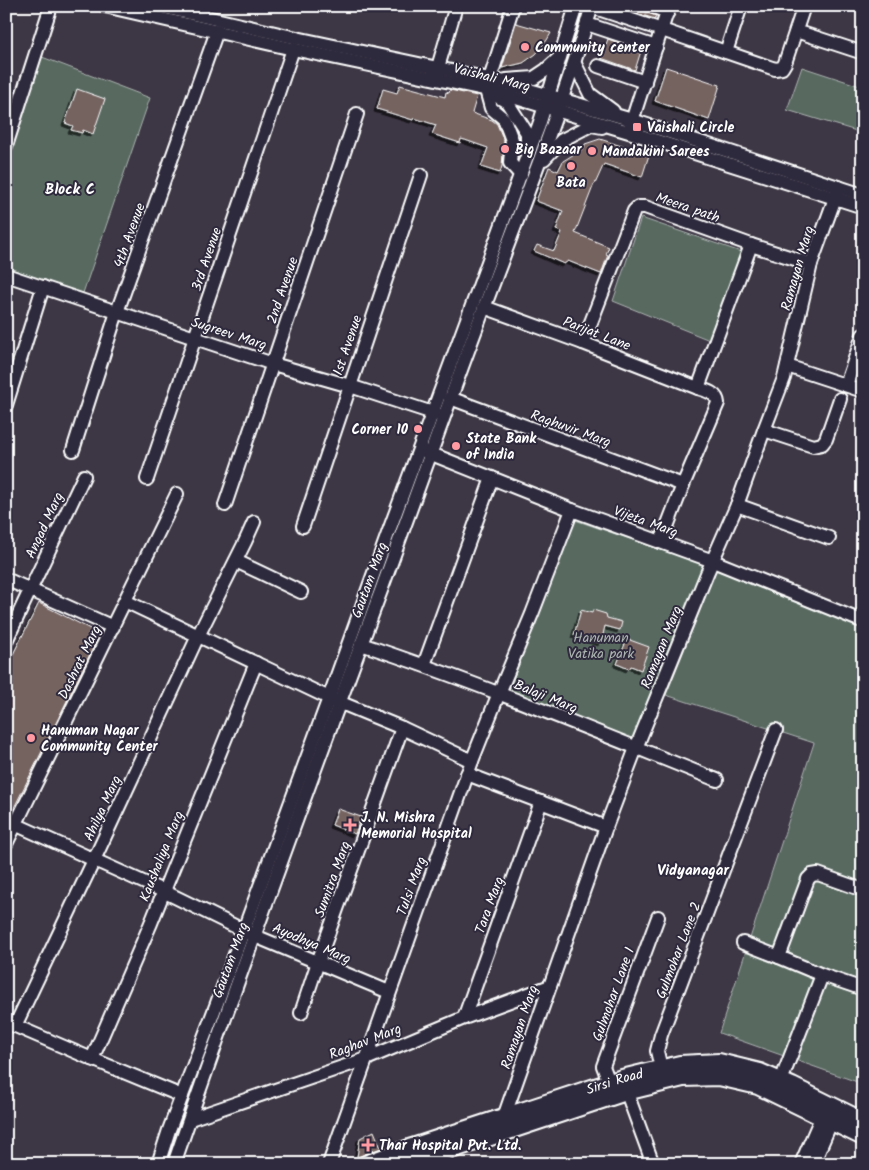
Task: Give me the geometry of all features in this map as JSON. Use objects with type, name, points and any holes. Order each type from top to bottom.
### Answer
[{"type":"main road","name":"Sirsi Road","points":[[409,1164],[661,1068],[680,1064],[719,1062],[760,1072],[781,1081],[863,1137]]},
{"type":"main road","name":"Sirsi Road","points":[[366,1164],[504,1116],[619,1084],[683,1078],[719,1077],[758,1086],[829,1113],[863,1122]]},
{"type":"street","points":[[6,146],[51,6]]},
{"type":"street","name":"Vaishali Marg","points":[[105,6],[205,17],[217,31],[293,49],[491,83],[625,124],[837,193],[863,207]]},
{"type":"street","name":"Vaishali Marg","points":[[159,6],[436,73]]},
{"type":"street","points":[[436,73],[456,6]]},
{"type":"street","points":[[513,6],[491,83],[491,108],[504,120],[512,140],[510,163],[521,175]]},
{"type":"street","points":[[491,83],[534,78],[560,58],[576,6]]},
{"type":"street","points":[[625,124],[645,82],[669,9],[651,6]]},
{"type":"street","points":[[726,52],[741,6]]},
{"type":"street","points":[[592,7],[775,70],[782,68],[785,63],[804,6]]},
{"type":"street","name":"Gautam Marg","points":[[438,415],[450,398],[539,165],[561,105],[592,7]]},
{"type":"street","points":[[587,24],[656,47]]},
{"type":"street","name":"4th Avenue","points":[[74,450],[117,312],[217,31]]},
{"type":"street","points":[[796,31],[863,53]]},
{"type":"street","name":"3rd Avenue","points":[[147,479],[293,49]]},
{"type":"street","name":"Gautam Marg","points":[[158,1164],[182,1096],[249,933],[425,451],[560,58]]},
{"type":"street","points":[[574,64],[590,94],[625,124]]},
{"type":"street","points":[[598,66],[645,82]]},
{"type":"street","points":[[491,83],[508,102],[527,134],[526,159]]},
{"type":"street","name":"2nd Avenue","points":[[225,505],[357,114]]},
{"type":"street","points":[[539,165],[562,140],[591,125],[625,124]]},
{"type":"street","name":"1st Avenue","points":[[303,526],[421,175]]},
{"type":"street","name":"Vaishali Marg","points":[[837,193],[863,195]]},
{"type":"street","name":"Ramayan Marg","points":[[504,1116],[606,827],[636,748],[737,505],[784,378],[811,264],[837,193]]},
{"type":"street","name":"Meera path","points":[[583,343],[634,211],[638,207],[811,264]]},
{"type":"street","points":[[698,388],[751,245]]},
{"type":"street","name":"Sugreev Marg","points":[[6,275],[273,364],[350,386],[438,415]]},
{"type":"street","points":[[6,405],[43,287]]},
{"type":"street","name":"Parijat Lane","points":[[484,307],[583,343],[713,394],[717,398],[718,403],[683,485]]},
{"type":"street","points":[[846,385],[863,335]]},
{"type":"street","points":[[787,366],[863,391]]},
{"type":"street","name":"Raghuvir Marg","points":[[450,398],[683,485]]},
{"type":"street","points":[[764,430],[813,446],[822,444],[826,439],[840,400]]},
{"type":"street","name":"Gautam Marg","points":[[334,700],[361,644],[425,451]]},
{"type":"street","name":"Vijeta Marg","points":[[425,451],[572,510],[713,561],[863,621]]},
{"type":"street","name":"Angad Marg","points":[[6,641],[84,476]]},
{"type":"street","points":[[424,665],[492,478]]},
{"type":"street","points":[[661,542],[683,485]]},
{"type":"street","name":"Dashrat Marg","points":[[6,844],[11,822],[112,627],[177,494]]},
{"type":"street","points":[[737,505],[829,538]]},
{"type":"street","name":"Tulsi Marg","points":[[328,1164],[472,761],[572,510]]},
{"type":"street","name":"Ahilya Marg","points":[[10,1024],[94,860],[198,636],[254,522]]},
{"type":"street","points":[[236,561],[301,592]]},
{"type":"street","points":[[6,579],[112,627]]},
{"type":"street","points":[[124,601],[334,700],[402,728],[472,761]]},
{"type":"street","name":"Balaji Marg","points":[[361,644],[499,693],[717,780]]},
{"type":"street","name":"Kaushaliya Marg","points":[[92,1059],[164,891],[256,663]]},
{"type":"street","name":"Sumitra Marg","points":[[301,1013],[402,728]]},
{"type":"street","name":"Gulmohar Lane 2","points":[[661,1068],[657,1051],[661,1036],[776,730]]},
{"type":"street","points":[[468,774],[606,827]]},
{"type":"street","name":"Tara Marg","points":[[464,1018],[541,802]]},
{"type":"street","name":"Ayodhya Marg","points":[[11,822],[164,891],[249,933],[389,992]]},
{"type":"street","points":[[779,957],[808,879],[812,874],[818,874],[863,890]]},
{"type":"street","name":"Gulmohar Lane 1","points":[[653,1164],[619,1084],[603,1066],[658,917]]},
{"type":"street","name":"Gautam Marg","points":[[174,1164],[249,933]]},
{"type":"street","points":[[744,943],[822,976],[863,989]]},
{"type":"street","points":[[781,1081],[822,976]]},
{"type":"street","name":"Raghav Marg","points":[[190,1119],[366,1059],[464,1018],[550,986]]},
{"type":"street","points":[[10,1024],[182,1096]]},
{"type":"street","points":[[801,1164],[829,1113]]},
{"type":"street","points":[[813,1164],[829,1113]]},
{"type":"green space","points":[[42,57],[150,98],[82,296],[6,269],[6,165]]},
{"type":"green space","points":[[802,67],[863,87],[863,133],[787,110]]},
{"type":"green space","points":[[641,218],[741,252],[712,341],[613,301]]},
{"type":"green space","name":"Hanuman Vatika park","points":[[575,520],[705,565],[637,744],[508,692]]},
{"type":"green space","points":[[716,570],[863,625],[863,1084],[719,1033],[814,743],[666,695]]},
{"type":"building","points":[[643,6],[645,12],[656,16],[655,19],[617,7]]},
{"type":"building","name":"Community center","points":[[516,23],[551,33],[536,54],[523,63],[502,68]]},
{"type":"building","points":[[608,39],[641,51],[635,70],[601,58]]},
{"type":"building","points":[[666,67],[720,85],[709,120],[655,101]]},
{"type":"building","points":[[400,85],[445,97],[446,92],[449,93],[450,90],[477,96],[472,113],[492,120],[497,124],[504,141],[500,173],[481,167],[488,148],[461,139],[460,143],[432,134],[436,125],[377,109],[383,89],[397,93]]},
{"type":"building","points":[[77,89],[105,99],[93,134],[83,130],[82,133],[71,130],[73,126],[65,123]]},
{"type":"building","points":[[600,139],[649,155],[642,177],[604,164],[594,184],[575,233],[609,247],[601,274],[568,261],[564,264],[534,251],[537,245],[554,251],[562,232],[556,230],[563,211],[536,201],[549,167],[558,171],[563,161],[584,148],[585,144]]},
{"type":"building","name":"Hanuman Nagar Community Center","points":[[39,603],[100,634],[13,810],[6,807],[6,668]]},
{"type":"building","points":[[581,610],[592,613],[593,610],[606,614],[607,618],[622,622],[620,630],[605,626],[601,643],[574,635]]},
{"type":"building","points":[[627,639],[649,647],[641,670],[631,666],[629,669],[617,664]]},
{"type":"building","points":[[338,809],[361,817],[355,834],[332,825]]},
{"type":"building","points":[[374,1131],[381,1148],[357,1157],[360,1138]]},
{"type":"place","name":"Community center","points":[[525,47]]},
{"type":"place","name":"Vaishali Circle","points":[[637,127]]},
{"type":"place","name":"Big Bazaar","points":[[505,149]]},
{"type":"place","name":"Mandakini Sarees","points":[[592,151]]},
{"type":"place","name":"Bata","points":[[571,166]]},
{"type":"place","name":"Corner 10","points":[[418,429]]},
{"type":"place","name":"State Bank of India","points":[[456,446]]},
{"type":"place","name":"Hanuman Nagar Community Center","points":[[31,738]]},
{"type":"place","name":"J. N. Mishra Memorial Hospital","points":[[350,825]]},
{"type":"place","name":"Thar Hospital Pvt. Ltd.","points":[[368,1145]]},
{"type":"district","name":"Block C","points":[[70,189]]},
{"type":"district","name":"Vidyanagar","points":[[693,870]]}]
